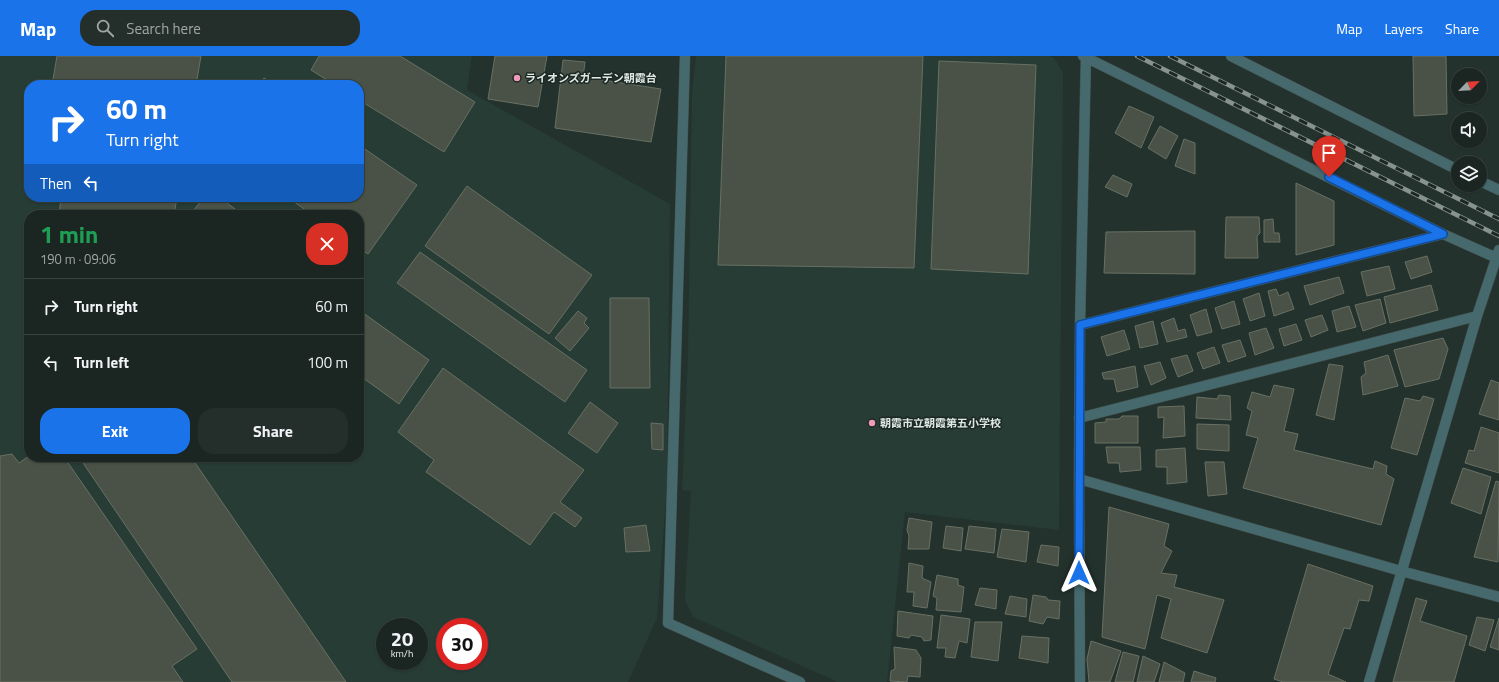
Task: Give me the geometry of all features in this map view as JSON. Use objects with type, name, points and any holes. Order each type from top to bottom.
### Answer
[{"type":"street","points":[[685,56],[668,622],[800,682]]},
{"type":"street","points":[[1231,56],[1451,166]]},
{"type":"street","points":[[1080,682],[1079,418],[1085,57],[1443,234],[1498,256],[1477,316],[1369,682]]},
{"type":"street","points":[[1487,184],[1499,190]]},
{"type":"street","points":[[1080,325],[1443,234]]},
{"type":"street","points":[[1079,418],[1477,316]]},
{"type":"street","points":[[1079,478],[1402,571],[1499,597]]},
{"type":"shaded area","points":[[0,56],[472,56],[467,90],[670,204],[667,485],[657,618],[628,682],[0,682]]},
{"type":"shaded area","name":"朝霞市立朝霞第五小学校","points":[[696,56],[1049,56],[1054,58],[1063,73],[1059,530],[905,512],[887,682],[838,682],[693,617],[685,600],[691,491],[682,490],[688,357],[692,91]]},
{"type":"building","points":[[57,56],[201,56],[197,80],[53,80]]},
{"type":"building","points":[[319,56],[400,56],[475,102],[444,152],[364,103],[364,80],[327,80],[311,70]]},
{"type":"building","name":"ライオンズガーデン朝霞台","points":[[495,56],[547,56],[538,107],[488,99]]},
{"type":"building","points":[[726,56],[923,56],[914,268],[718,265]]},
{"type":"building","points":[[1413,56],[1446,56],[1447,114],[1414,116]]},
{"type":"building","points":[[563,60],[585,62],[583,77],[661,89],[651,142],[555,128]]},
{"type":"building","points":[[939,61],[1036,65],[1028,274],[931,269]]},
{"type":"building","points":[[1129,106],[1154,117],[1141,148],[1115,133]]},
{"type":"building","points":[[1160,126],[1178,136],[1166,159],[1148,148]]},
{"type":"building","points":[[1184,139],[1195,143],[1195,174],[1175,166]]},
{"type":"building","points":[[364,148],[417,185],[368,254],[364,251],[364,210],[306,210],[294,202],[364,202]]},
{"type":"building","points":[[1113,175],[1132,184],[1127,197],[1105,187]]},
{"type":"building","points":[[1296,183],[1334,201],[1334,245],[1296,255]]},
{"type":"building","points":[[467,186],[592,275],[549,334],[425,246]]},
{"type":"building","points":[[60,202],[176,202],[175,210],[60,210]]},
{"type":"building","points":[[200,202],[226,202],[236,210],[194,210]]},
{"type":"building","points":[[1226,217],[1259,217],[1260,233],[1257,236],[1258,258],[1225,258]]},
{"type":"building","points":[[1273,219],[1274,233],[1279,233],[1280,242],[1264,242],[1264,220]]},
{"type":"building","points":[[1195,231],[1195,274],[1104,273],[1106,232]]},
{"type":"building","points":[[420,252],[587,370],[565,402],[397,283]]},
{"type":"building","points":[[1427,256],[1432,272],[1411,279],[1405,262]]},
{"type":"building","points":[[1389,266],[1395,289],[1367,296],[1361,272]]},
{"type":"building","points":[[1339,277],[1344,293],[1310,305],[1304,286]]},
{"type":"building","points":[[1431,285],[1438,310],[1390,323],[1384,297]]},
{"type":"building","points":[[1276,289],[1279,296],[1288,292],[1294,309],[1274,316],[1268,291]]},
{"type":"building","points":[[1259,293],[1265,316],[1250,321],[1243,299]]},
{"type":"building","points":[[610,298],[649,298],[650,388],[610,388]]},
{"type":"building","points":[[1380,299],[1386,323],[1363,331],[1355,305]]},
{"type":"building","points":[[1234,301],[1240,324],[1222,329],[1215,308]]},
{"type":"building","points":[[1349,306],[1356,327],[1337,332],[1332,311]]},
{"type":"building","points":[[1206,309],[1212,332],[1197,336],[1190,315]]},
{"type":"building","points":[[578,311],[587,318],[584,323],[589,328],[570,351],[555,338]]},
{"type":"building","points":[[364,314],[429,360],[399,404],[364,379]]},
{"type":"building","points":[[1322,315],[1328,330],[1311,337],[1305,320]]},
{"type":"building","points":[[1174,318],[1178,331],[1185,329],[1187,337],[1167,342],[1161,323]]},
{"type":"building","points":[[1153,321],[1158,344],[1140,348],[1135,326]]},
{"type":"building","points":[[1296,324],[1302,340],[1284,346],[1279,329]]},
{"type":"building","points":[[1266,328],[1274,348],[1255,355],[1249,333]]},
{"type":"building","points":[[1124,330],[1130,349],[1107,356],[1101,337]]},
{"type":"building","points":[[1443,338],[1448,349],[1439,379],[1405,387],[1394,350]]},
{"type":"building","points":[[1240,340],[1246,356],[1228,362],[1222,345]]},
{"type":"building","points":[[1214,347],[1220,363],[1203,369],[1197,353]]},
{"type":"building","points":[[1187,355],[1193,371],[1178,377],[1171,359]]},
{"type":"building","points":[[1388,355],[1398,386],[1363,395],[1361,377],[1366,373],[1364,362]]},
{"type":"building","points":[[1160,362],[1166,378],[1151,385],[1144,366]]},
{"type":"building","points":[[1329,364],[1343,366],[1334,420],[1316,415]]},
{"type":"building","points":[[1135,366],[1138,387],[1117,392],[1114,379],[1104,379],[1102,373]]},
{"type":"building","points":[[443,368],[584,470],[560,502],[582,518],[575,527],[554,512],[530,545],[426,472],[434,460],[398,432]]},
{"type":"building","points":[[1491,380],[1499,383],[1499,420],[1479,414]]},
{"type":"building","points":[[1274,385],[1294,389],[1284,431],[1298,434],[1294,450],[1373,469],[1375,461],[1387,466],[1386,474],[1394,479],[1381,525],[1243,488],[1258,438],[1246,435],[1252,411],[1247,408],[1252,392],[1270,397]]},
{"type":"building","points":[[1219,395],[1230,396],[1231,420],[1196,418],[1197,397],[1217,399]]},
{"type":"building","points":[[1423,396],[1434,399],[1417,455],[1391,448],[1405,398],[1420,401]]},
{"type":"building","points":[[590,402],[618,423],[597,453],[568,433]]},
{"type":"building","points":[[1184,406],[1185,436],[1163,438],[1164,417],[1158,418],[1158,407]]},
{"type":"building","points":[[1122,416],[1138,416],[1138,443],[1095,443],[1095,423],[1106,422],[1106,419],[1119,419]]},
{"type":"building","points":[[651,423],[663,424],[663,450],[652,449]]},
{"type":"building","points":[[1197,424],[1229,425],[1229,451],[1197,449]]},
{"type":"building","points":[[1481,427],[1499,433],[1499,473],[1465,463],[1469,450],[1474,451]]},
{"type":"building","points":[[1106,447],[1140,447],[1141,470],[1120,472],[1119,463],[1108,463]]},
{"type":"building","points":[[1185,448],[1187,482],[1167,484],[1167,467],[1156,467],[1156,450]]},
{"type":"building","points":[[12,454],[19,463],[24,460],[24,462],[67,462],[197,649],[172,666],[183,682],[0,682],[0,456]]},
{"type":"building","points":[[82,462],[194,462],[346,682],[232,682]]},
{"type":"building","points":[[1205,462],[1224,462],[1227,494],[1208,496]]},
{"type":"building","points":[[1463,468],[1491,477],[1481,514],[1451,503]]},
{"type":"building","points":[[1496,481],[1499,482],[1498,562],[1474,557]]},
{"type":"building","points":[[1109,507],[1169,524],[1164,546],[1172,551],[1161,573],[1177,575],[1174,587],[1224,600],[1207,653],[1161,638],[1171,599],[1157,595],[1145,649],[1102,637]]},
{"type":"building","points":[[909,518],[932,522],[929,549],[908,549],[909,536],[907,530]]},
{"type":"building","points":[[646,525],[650,551],[626,552],[624,528]]},
{"type":"building","points":[[946,526],[963,528],[961,551],[943,548]]},
{"type":"building","points":[[969,526],[996,529],[994,553],[965,549]]},
{"type":"building","points":[[1002,529],[1029,532],[1026,562],[997,557]]},
{"type":"building","points":[[1041,545],[1059,547],[1058,566],[1037,562]]},
{"type":"building","points":[[909,563],[923,566],[922,578],[931,582],[927,608],[913,606],[914,592],[907,592]]},
{"type":"building","points":[[1308,564],[1373,586],[1369,601],[1359,600],[1350,629],[1344,628],[1328,674],[1346,682],[1283,682],[1274,679]]},
{"type":"building","points":[[937,575],[958,579],[958,585],[964,587],[961,612],[936,610],[937,598],[933,596]]},
{"type":"building","points":[[980,588],[997,590],[996,609],[975,605]]},
{"type":"building","points":[[1033,595],[1046,597],[1048,600],[1060,601],[1059,619],[1047,617],[1043,624],[1029,621]]},
{"type":"building","points":[[1010,596],[1027,599],[1026,617],[1005,614]]},
{"type":"building","points":[[1416,598],[1427,601],[1420,621],[1467,636],[1454,682],[1393,682]]},
{"type":"building","points":[[898,611],[933,616],[931,640],[924,641],[922,637],[911,635],[909,638],[897,636]]},
{"type":"building","points":[[941,615],[970,619],[967,643],[959,641],[955,658],[945,657],[946,648],[937,648]]},
{"type":"building","points":[[1477,617],[1494,620],[1485,651],[1469,645]]},
{"type":"building","points":[[1499,618],[1499,650],[1490,647]]},
{"type":"building","points":[[975,622],[1002,622],[998,661],[971,657]]},
{"type":"building","points":[[1022,636],[1049,638],[1048,663],[1019,658]]},
{"type":"building","points":[[1091,641],[1121,651],[1110,682],[1089,682],[1087,659]]},
{"type":"building","points":[[894,647],[916,650],[921,658],[920,677],[908,676],[907,682],[890,681],[891,671],[895,669]]},
{"type":"building","points":[[1123,652],[1139,656],[1133,682],[1115,682]]},
{"type":"building","points":[[1143,656],[1160,664],[1154,682],[1137,682]]},
{"type":"building","points":[[1164,662],[1185,673],[1183,682],[1159,682]]},
{"type":"building","points":[[1194,671],[1216,678],[1215,682],[1191,682]]},
{"type":"railway","points":[[1137,56],[1499,236]]},
{"type":"railway","points":[[1170,56],[1499,219]]},
{"type":"place","name":"ライオンズガーデン朝霞台","points":[[517,78]]},
{"type":"place","name":"朝霞市立朝霞第五小学校","points":[[872,423]]},
{"type":"route","points":[[1079,573],[1078,516],[1080,325],[1443,234],[1329,177]]}]
